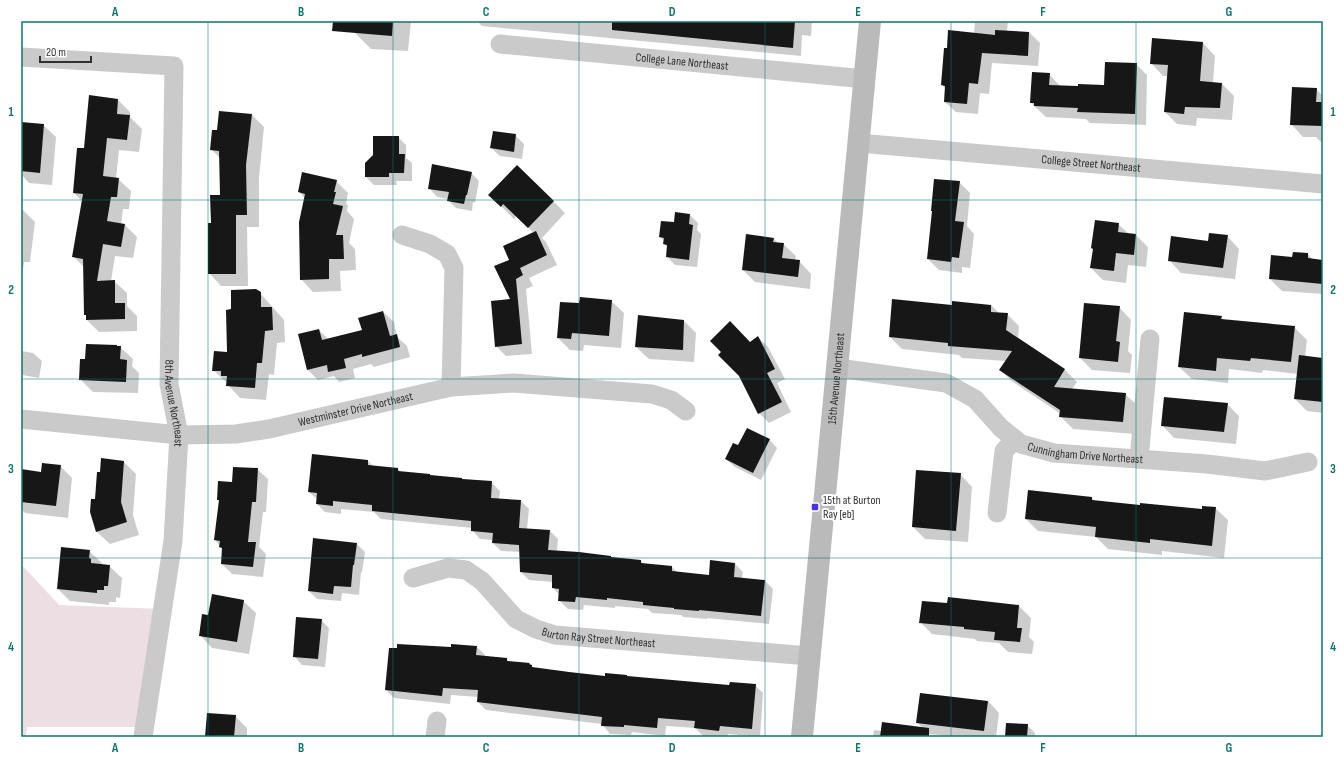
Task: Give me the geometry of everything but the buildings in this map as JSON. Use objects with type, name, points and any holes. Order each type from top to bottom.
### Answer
[{"type":"street","name":"15th Avenue Northeast","points":[[802,737],[870,21]]},
{"type":"street","name":"College Lane Northeast","points":[[500,44],[865,79]]},
{"type":"street","name":"8th Avenue Northeast","points":[[21,56],[174,66],[169,384],[179,436],[173,541],[143,737]]},
{"type":"street","name":"College Street Northeast","points":[[859,143],[1323,184]]},
{"type":"street","points":[[402,235],[430,244],[447,254],[454,268],[451,387]]},
{"type":"street","points":[[1139,459],[1150,339]]},
{"type":"street","name":"Cunningham Drive Northeast","points":[[838,368],[946,383],[975,399],[1001,428],[1021,444],[1054,453],[1207,464],[1265,471],[1308,462]]},
{"type":"street","name":"Westminster Drive Northeast","points":[[21,420],[179,436],[236,434],[269,429],[451,387],[514,383],[652,394],[671,400],[686,411]]},
{"type":"street","points":[[997,513],[1004,451],[1015,439]]},
{"type":"street","name":"Burton Ray Street Northeast","points":[[413,578],[448,568],[466,570],[482,581],[516,619],[536,629],[555,635],[809,656]]},
{"type":"shaded area","points":[[21,564],[59,605],[162,609],[145,727],[27,727],[26,737],[21,737]]},
{"type":"place","name":"15th at Burton Ray [eb]","points":[[815,507]]}]
